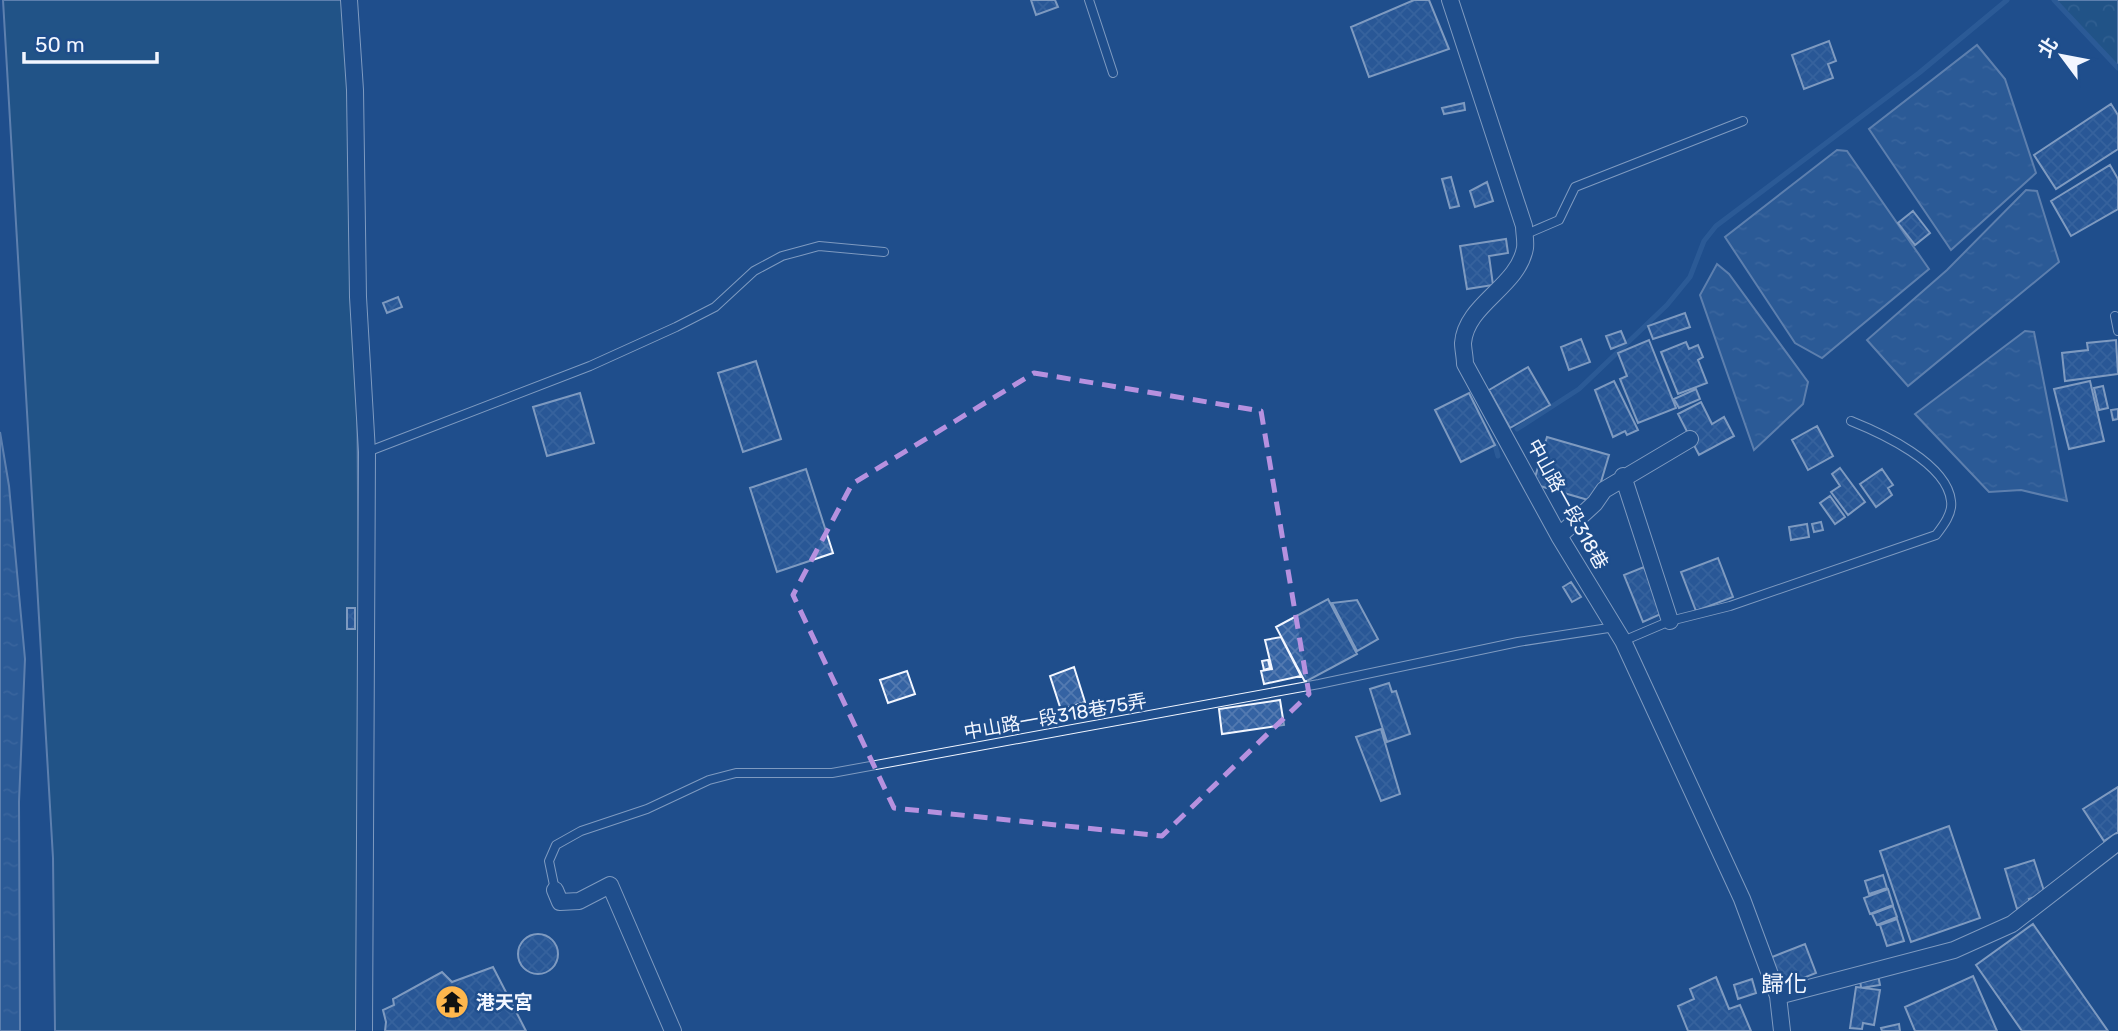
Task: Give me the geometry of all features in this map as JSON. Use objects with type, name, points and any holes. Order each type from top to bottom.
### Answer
[{"type":"street","points":[[349,0],[355,90],[358,297],[368,452],[365,1031]]},
{"type":"street","name":"中山路一段318巷","points":[[1450,0],[1524,226],[1525,248],[1509,279],[1469,323],[1463,342],[1465,364],[1559,536],[1619,634],[1742,899],[1779,996],[1782,1031]]},
{"type":"street","points":[[1559,536],[1595,503],[1604,490],[1623,476],[1690,439]]},
{"type":"street","points":[[1623,476],[1671,621]]},
{"type":"street","points":[[1779,996],[1954,950],[2012,924],[2118,842]]},
{"type":"street","points":[[555,890],[560,902],[569,903],[610,885],[673,1031]]},
{"type":"lane","points":[[1089,0],[1113,74]]},
{"type":"lane","points":[[1524,235],[1559,220],[1576,187],[1743,121]]},
{"type":"lane","points":[[368,452],[590,366],[676,327],[715,307],[754,271],[782,256],[819,246],[884,252]]},
{"type":"lane","points":[[2115,316],[2118,331]]},
{"type":"lane","name":"中山路一段318巷75弄","points":[[555,890],[549,861],[556,845],[581,831],[647,809],[709,780],[736,773],[832,773],[1319,684],[1518,642],[1619,634],[1730,606],[1936,535],[1946,522],[1952,502],[1947,488],[1934,472],[1893,438],[1851,421]]},
{"type":"highlighted area","points":[[1034,373],[1261,411],[1309,694],[1162,836],[894,808],[793,595],[852,484]]},
{"type":"green space","points":[[3,0],[346,0],[355,90],[362,1031],[55,1031],[53,858]]},
{"type":"green space","points":[[2054,0],[2118,0],[2118,68]]},
{"type":"water","points":[[1977,45],[2005,79],[2036,173],[1951,250],[1869,129]]},
{"type":"water","points":[[1837,150],[1847,151],[1929,269],[1822,358],[1795,343],[1725,237]]},
{"type":"water","points":[[2026,190],[2037,191],[2059,262],[1908,386],[1867,340],[1947,270]]},
{"type":"water","points":[[1717,264],[1729,274],[1808,382],[1803,404],[1754,450],[1700,295]]},
{"type":"water","points":[[2025,331],[2034,332],[2067,501],[2021,490],[1989,492],[1915,414]]},
{"type":"water","points":[[0,432],[9,486],[25,659],[19,802],[20,1031],[0,1031]]},
{"type":"building","points":[[1031,0],[1055,0],[1058,7],[1036,15]]},
{"type":"building","points":[[1414,0],[1429,0],[1449,49],[1369,77],[1351,27]]},
{"type":"building","points":[[1829,41],[1836,61],[1828,64],[1833,78],[1804,89],[1792,55]]},
{"type":"building","points":[[1464,103],[1465,110],[1444,114],[1442,108]]},
{"type":"building","points":[[2111,104],[2118,115],[2118,149],[2056,189],[2034,155]]},
{"type":"building","points":[[2110,165],[2118,179],[2118,209],[2071,236],[2051,201]]},
{"type":"building","points":[[1451,177],[1459,206],[1450,208],[1442,179]]},
{"type":"building","points":[[1487,182],[1493,201],[1475,207],[1470,191]]},
{"type":"building","points":[[1913,211],[1930,233],[1915,245],[1898,223]]},
{"type":"building","points":[[1506,239],[1508,253],[1489,256],[1493,285],[1467,289],[1460,246]]},
{"type":"building","points":[[398,297],[402,307],[387,313],[383,303]]},
{"type":"building","points":[[1685,313],[1690,327],[1653,339],[1648,326]]},
{"type":"building","points":[[1621,331],[1626,343],[1611,349],[1606,336]]},
{"type":"building","points":[[1581,339],[1590,362],[1569,370],[1561,347]]},
{"type":"building","points":[[1649,340],[1676,408],[1638,423],[1620,379],[1627,376],[1618,353]]},
{"type":"building","points":[[2116,340],[2118,374],[2065,381],[2062,353],[2088,350],[2087,343]]},
{"type":"building","points":[[1686,342],[1689,349],[1698,345],[1703,357],[1698,360],[1707,383],[1678,394],[1661,352]]},
{"type":"building","points":[[756,361],[781,439],[743,452],[718,373]]},
{"type":"building","points":[[1528,367],[1550,405],[1510,428],[1489,390]]},
{"type":"building","points":[[1614,381],[1638,430],[1627,435],[1625,431],[1613,437],[1595,390]]},
{"type":"building","points":[[2090,381],[2104,441],[2069,449],[2054,389]]},
{"type":"building","points":[[2103,386],[2108,408],[2099,410],[2094,388]]},
{"type":"building","points":[[1696,389],[1700,399],[1679,408],[1674,399]]},
{"type":"building","points":[[580,393],[594,443],[547,456],[533,407]]},
{"type":"building","points":[[1469,393],[1495,445],[1461,462],[1435,410]]},
{"type":"building","points":[[1701,402],[1712,424],[1724,417],[1734,436],[1699,455],[1678,414]]},
{"type":"building","points":[[2118,409],[2118,419],[2113,420],[2111,410]]},
{"type":"building","points":[[1817,426],[1833,456],[1808,470],[1792,440]]},
{"type":"building","points":[[1547,437],[1609,455],[1595,502],[1533,484]]},
{"type":"building","points":[[1840,468],[1865,502],[1848,515],[1831,492],[1840,486],[1832,474]]},
{"type":"building","points":[[806,469],[833,553],[777,572],[750,488]]},
{"type":"building","points":[[1882,469],[1893,485],[1888,488],[1892,495],[1876,507],[1860,484]]},
{"type":"building","points":[[1830,496],[1845,517],[1835,524],[1820,503]]},
{"type":"building","points":[[1821,522],[1823,530],[1814,532],[1812,524]]},
{"type":"building","points":[[1807,524],[1809,537],[1791,540],[1789,527]]},
{"type":"building","points":[[1718,558],[1733,597],[1696,611],[1681,572]]},
{"type":"building","points":[[1644,567],[1663,613],[1643,622],[1624,575]]},
{"type":"building","points":[[1571,582],[1581,597],[1572,602],[1563,587]]},
{"type":"building","points":[[1328,599],[1357,654],[1305,682],[1276,627]]},
{"type":"building","points":[[1357,600],[1378,639],[1357,651],[1332,603]]},
{"type":"building","points":[[347,608],[355,608],[355,629],[347,629]]},
{"type":"building","points":[[1281,637],[1301,676],[1264,684],[1261,671],[1272,669],[1265,640]]},
{"type":"building","points":[[1268,660],[1270,668],[1264,670],[1262,661]]},
{"type":"building","points":[[1074,667],[1085,702],[1061,710],[1050,676]]},
{"type":"building","points":[[907,671],[915,694],[888,703],[880,680]]},
{"type":"building","points":[[1389,683],[1392,692],[1396,691],[1410,734],[1387,742],[1370,689]]},
{"type":"building","points":[[1280,700],[1284,725],[1222,734],[1219,709]]},
{"type":"building","points":[[1381,729],[1400,794],[1381,801],[1356,737]]},
{"type":"building","points":[[2118,787],[2118,832],[2104,841],[2083,809]]},
{"type":"building","points":[[1949,826],[1980,918],[1911,942],[1880,851]]},
{"type":"building","points":[[2034,860],[2045,894],[2029,899],[2031,905],[2017,909],[2005,869]]},
{"type":"building","points":[[1883,875],[1887,888],[1869,894],[1865,881]]},
{"type":"building","points":[[1888,889],[1893,905],[1870,914],[1864,898]]},
{"type":"building","points":[[1893,906],[1897,917],[1877,925],[1872,914]]},
{"type":"building","points":[[1897,919],[1904,941],[1887,946],[1880,925]]},
{"type":"building","points":[[2033,924],[2108,1031],[2022,1031],[1976,965]]},
{"type":"building","points":[[538,934],[546,935],[552,940],[557,946],[557,962],[552,968],[546,973],[538,974],[530,973],[524,968],[519,962],[518,954],[519,946],[524,940],[530,935]]},
{"type":"building","points":[[1805,944],[1816,973],[1778,988],[1767,959]]},
{"type":"building","name":"港天宮","points":[[493,967],[526,1031],[385,1031],[383,1010],[394,1005],[393,999],[442,972],[452,982]]},
{"type":"building","points":[[1878,975],[1880,985],[1861,988],[1860,978]]},
{"type":"building","points":[[1973,976],[1997,1031],[1915,1031],[1905,1007]]},
{"type":"building","points":[[1716,977],[1729,1009],[1740,1005],[1751,1031],[1688,1031],[1678,1006],[1694,999],[1690,989]]},
{"type":"building","points":[[1752,979],[1756,993],[1738,999],[1734,985]]},
{"type":"building","points":[[1856,987],[1880,990],[1874,1025],[1863,1023],[1862,1029],[1850,1028]]},
{"type":"building","points":[[1899,1024],[1900,1031],[1882,1031],[1881,1028]]},
{"type":"waterway","points":[[1517,429],[1579,389],[1667,305],[1690,277],[1704,241],[1716,226],[1919,73],[2007,0]]},
{"type":"waterway","points":[[2054,0],[2118,68]]},
{"type":"waterway","points":[[1495,445],[1498,456]]},
{"type":"place","name":"港天宮","points":[[452,1002]]},
{"type":"district","name":"歸化","points":[[1784,984]]}]
